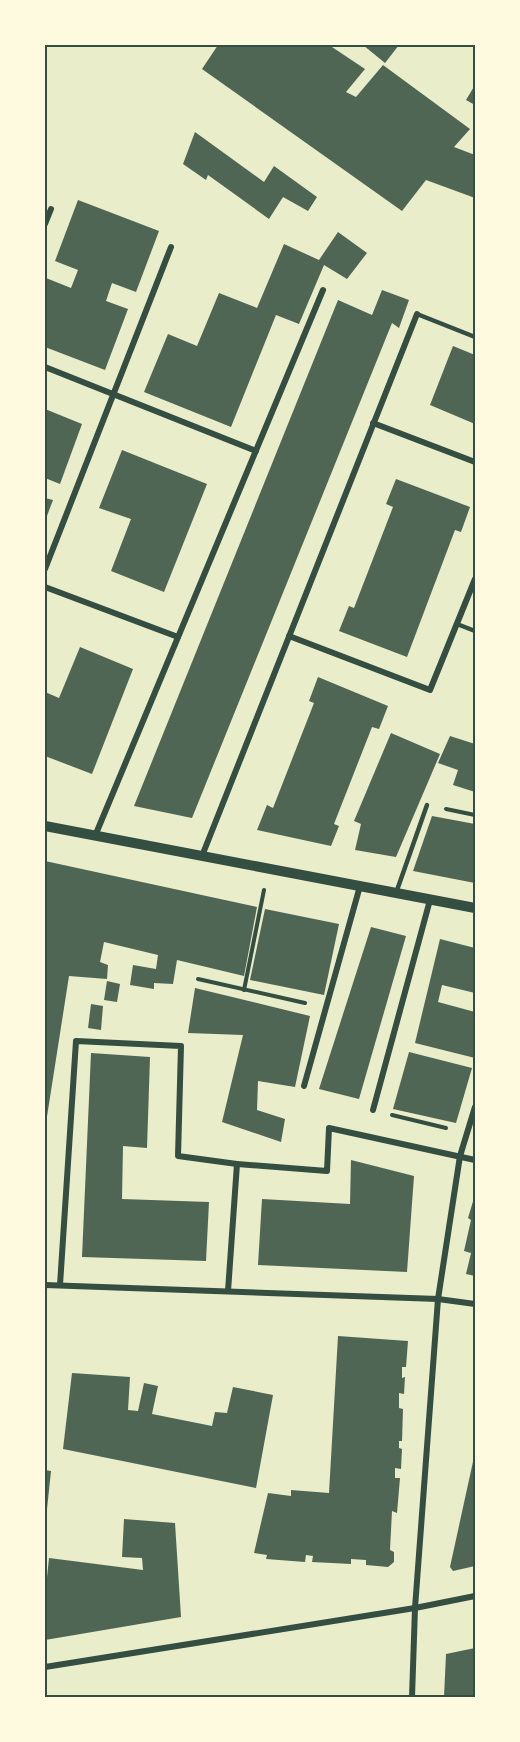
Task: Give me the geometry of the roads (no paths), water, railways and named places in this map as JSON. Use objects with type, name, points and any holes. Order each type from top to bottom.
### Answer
[{"type":"street","points":[[45,224],[51,208]]},
{"type":"street","points":[[45,569],[171,247]]},
{"type":"street","points":[[95,836],[323,290]]},
{"type":"street","points":[[202,856],[417,314]]},
{"type":"street","points":[[45,367],[256,451]]},
{"type":"street","points":[[373,423],[475,462]]},
{"type":"street","points":[[289,636],[430,690],[475,579]]},
{"type":"street","points":[[45,587],[178,637]]},
{"type":"street","points":[[45,826],[475,908]]},
{"type":"street","points":[[304,1086],[360,886]]},
{"type":"street","points":[[374,1110],[430,900]]},
{"type":"street","points":[[60,1285],[76,1041],[182,1046],[178,1156],[237,1164],[327,1171],[329,1128],[475,1160]]},
{"type":"street","points":[[412,1697],[415,1608],[438,1299],[460,1156],[475,1107]]},
{"type":"street","points":[[228,1291],[237,1164]]},
{"type":"street","points":[[45,1285],[438,1299],[475,1304]]},
{"type":"street","points":[[45,1667],[415,1608],[475,1596]]},
{"type":"lane","points":[[417,314],[475,337]]},
{"type":"lane","points":[[457,624],[475,631]]},
{"type":"lane","points":[[396,893],[428,805]]}]
